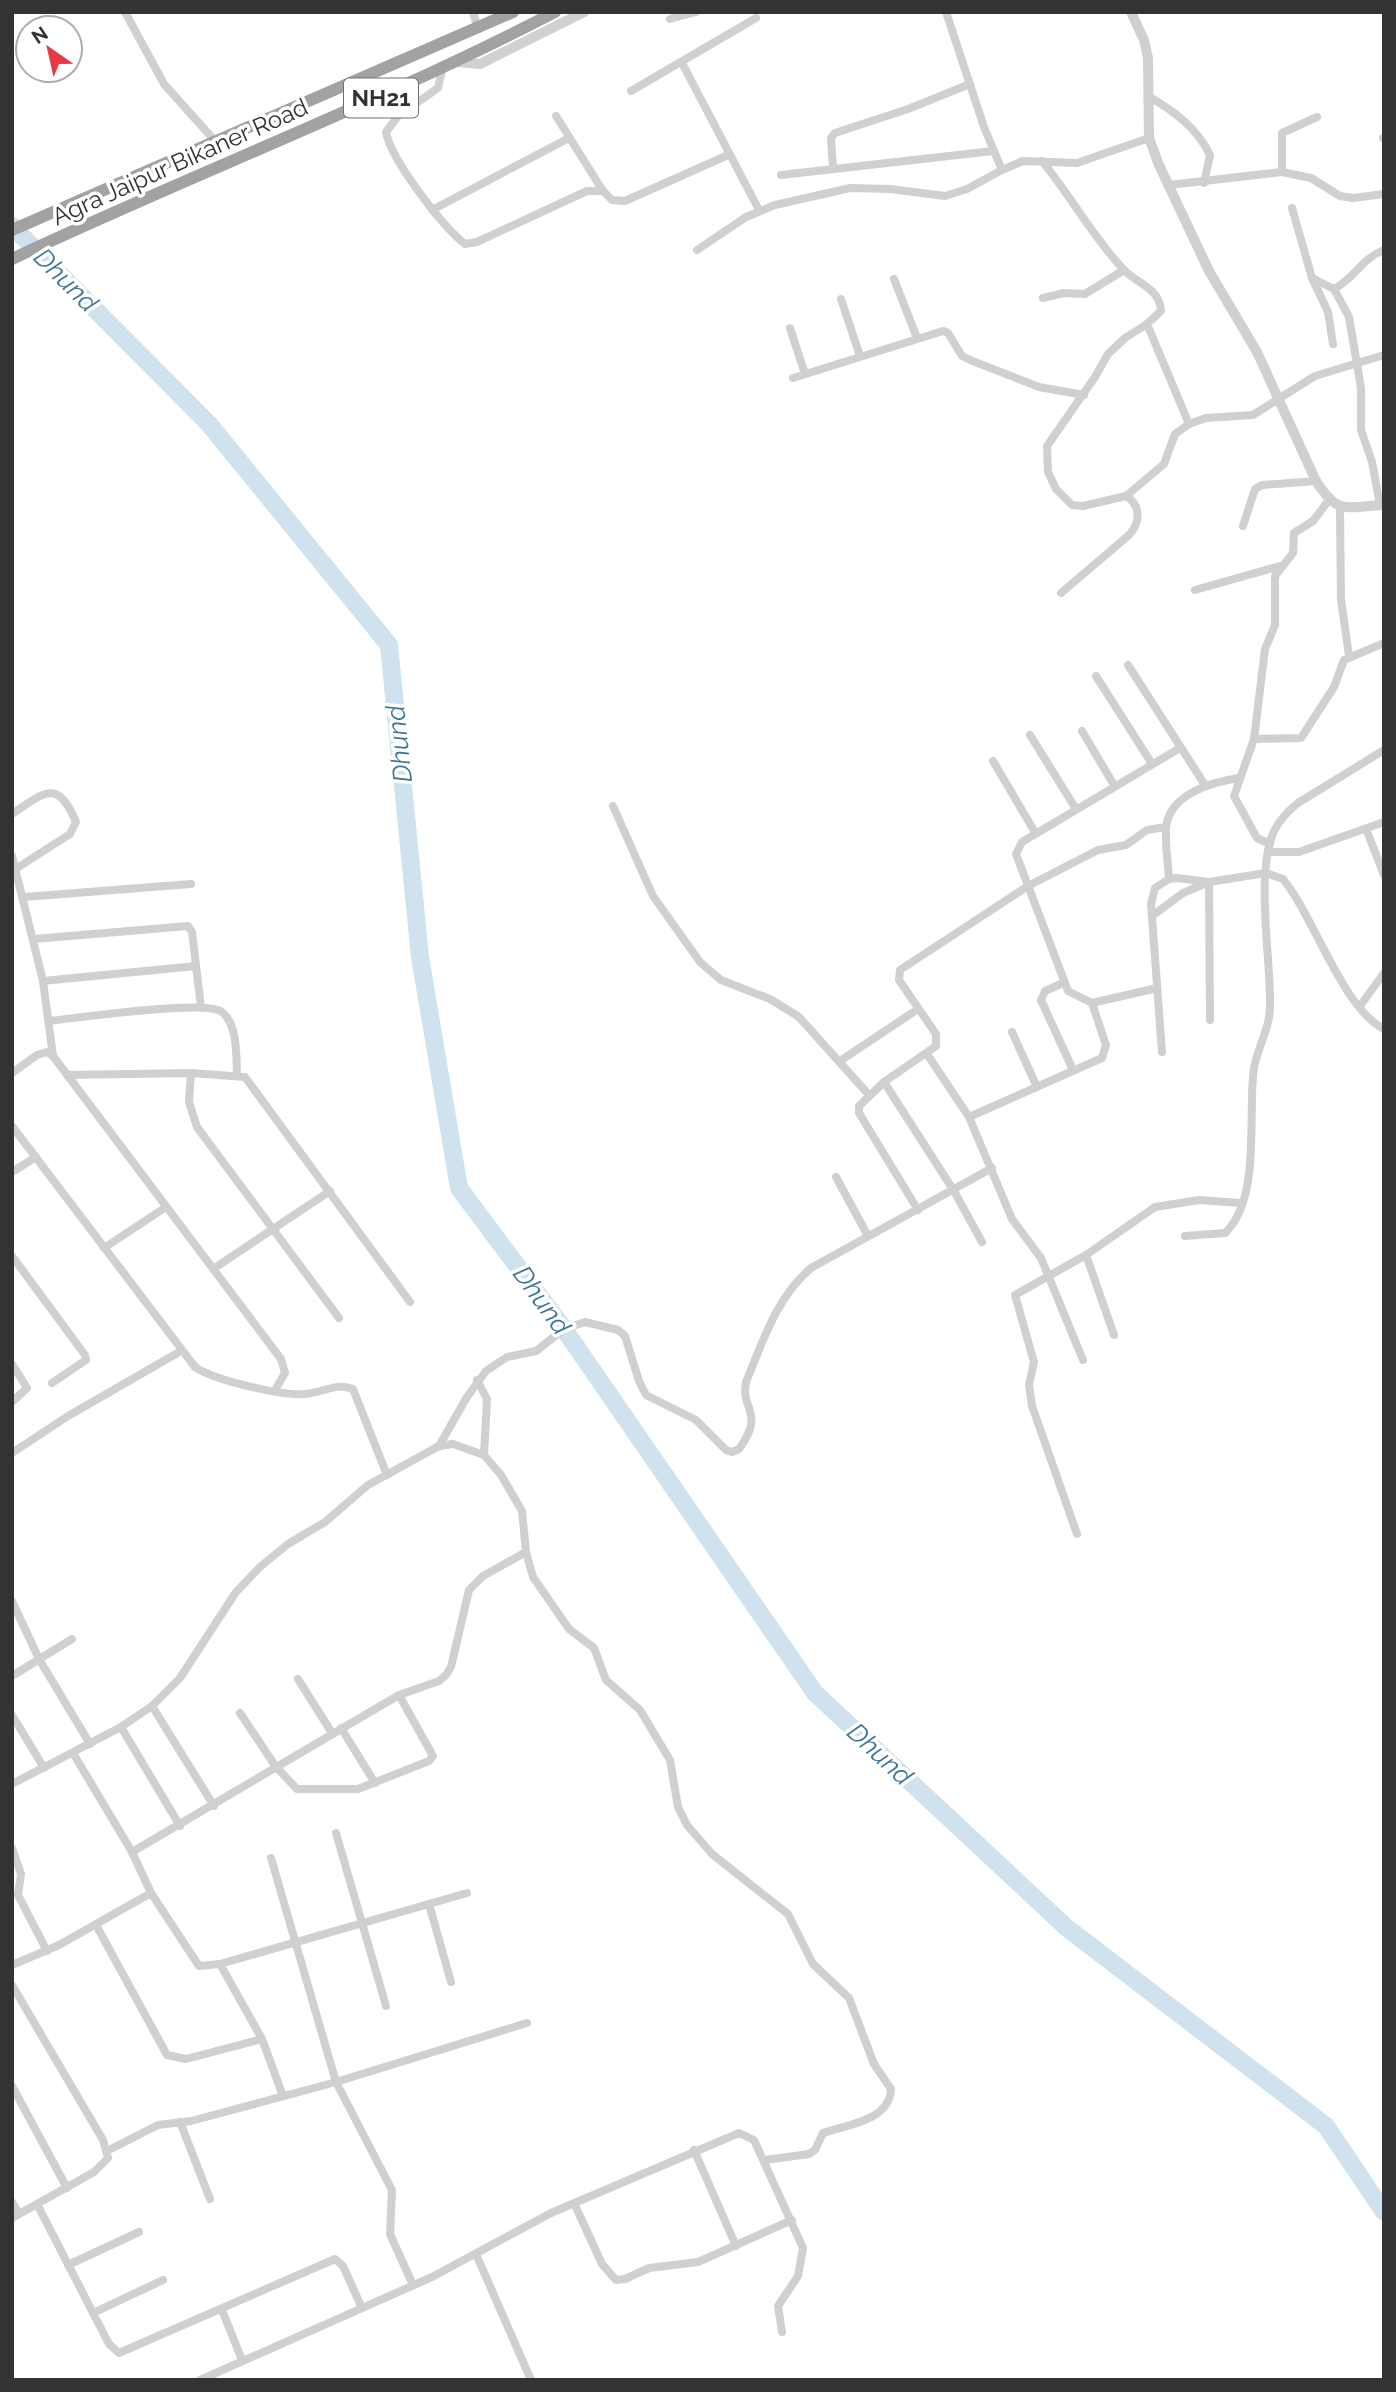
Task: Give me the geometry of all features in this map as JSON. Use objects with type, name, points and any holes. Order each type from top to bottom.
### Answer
[{"type":"highway","name":"Agra Jaipur Bikaner Road","points":[[12,230],[513,12]]},
{"type":"highway","name":"Agra Jaipur Bikaner Road","points":[[12,259],[458,62],[555,12]]},
{"type":"street","points":[[125,12],[164,84],[215,141]]},
{"type":"street","points":[[472,12],[478,29],[498,12]]},
{"type":"street","points":[[458,62],[480,64],[584,12]]},
{"type":"street","points":[[670,19],[696,12]]},
{"type":"street","points":[[946,12],[993,151],[1002,170]]},
{"type":"street","points":[[1131,12],[1144,40],[1148,58],[1149,138],[1209,271],[1257,352],[1317,481],[1329,500],[1340,507],[1382,505],[1372,461],[1361,430],[1360,388],[1349,317],[1334,289],[1312,278]]},
{"type":"street","points":[[631,92],[756,18]]},
{"type":"street","points":[[682,64],[759,210]]},
{"type":"street","points":[[442,69],[438,88],[398,116],[386,132],[432,210],[453,235],[465,244],[477,242],[572,196],[595,189],[603,191]]},
{"type":"street","points":[[833,168],[831,138],[835,133],[908,109],[970,84]]},
{"type":"street","points":[[1148,96],[1176,114],[1201,138],[1210,155],[1204,183]]},
{"type":"street","points":[[556,116],[603,191],[612,200],[625,201],[729,155]]},
{"type":"street","points":[[1282,172],[1282,133],[1317,117]]},
{"type":"street","points":[[432,210],[569,138]]},
{"type":"street","points":[[697,250],[759,210],[850,188],[890,189],[945,196],[967,189],[1023,161],[1077,163],[1149,138]]},
{"type":"street","points":[[781,175],[993,151]]},
{"type":"street","points":[[1042,161],[1124,270],[1153,290],[1160,301],[1161,311],[1108,354],[1084,395],[1047,446],[1048,472],[1056,489],[1072,505],[1083,506],[1126,496],[1164,464],[1175,434],[1189,424],[1206,418],[1253,415],[1315,376],[1384,355]]},
{"type":"street","points":[[1169,185],[1282,172],[1311,177],[1340,196],[1384,194]]},
{"type":"street","points":[[1292,208],[1312,278],[1328,312],[1333,344]]},
{"type":"street","points":[[1334,289],[1353,277],[1363,261],[1384,250]]},
{"type":"street","points":[[1044,298],[1085,294],[1124,270]]},
{"type":"street","points":[[894,279],[917,338]]},
{"type":"street","points":[[841,299],[860,356]]},
{"type":"street","points":[[1147,324],[1189,424]]},
{"type":"street","points":[[790,328],[805,374]]},
{"type":"street","points":[[793,378],[935,332],[948,333],[962,356],[970,360],[1039,387],[1084,395]]},
{"type":"street","points":[[1243,526],[1255,489],[1262,485],[1317,481]]},
{"type":"street","points":[[1061,593],[1135,528],[1139,514],[1132,499],[1126,496]]},
{"type":"street","points":[[1329,500],[1313,522],[1294,533],[1293,553],[1275,576],[1277,616],[1265,649],[1254,739],[1234,796],[1264,844],[1298,852],[1384,822]]},
{"type":"street","points":[[1254,739],[1295,740],[1307,733],[1349,656],[1341,599],[1340,507]]},
{"type":"street","points":[[1195,590],[1282,566]]},
{"type":"street","points":[[1349,656],[1384,643]]},
{"type":"street","points":[[1128,665],[1205,785]]},
{"type":"street","points":[[1097,676],[1152,764]]},
{"type":"street","points":[[1082,731],[1114,785]]},
{"type":"street","points":[[1030,735],[1076,809]]},
{"type":"street","points":[[1157,988],[1092,1003],[1074,997],[1063,983],[1016,854],[1022,842],[1180,748]]},
{"type":"street","points":[[1185,1236],[1225,1233],[1232,1226],[1250,1163],[1254,1071],[1269,1021],[1260,874],[1264,844],[1279,822],[1298,803],[1384,750]]},
{"type":"street","points":[[993,761],[1036,834]]},
{"type":"street","points":[[1169,879],[1166,827],[1173,809],[1205,785],[1239,778]]},
{"type":"street","points":[[12,814],[45,792],[53,791],[59,793],[76,822],[70,834],[17,868]]},
{"type":"street","points":[[613,806],[653,896],[699,962],[721,981],[770,999],[799,1017],[869,1095]]},
{"type":"street","points":[[918,1210],[859,1112],[859,1106],[869,1095],[927,1054],[937,1040],[899,980],[900,970],[1028,886],[1098,850],[1126,845],[1147,830],[1166,827]]},
{"type":"street","points":[[1366,829],[1384,875]]},
{"type":"street","points":[[12,856],[43,981],[53,1056]]},
{"type":"street","points":[[1153,916],[1173,899],[1209,882],[1276,874],[1289,887],[1360,1006],[1384,1029]]},
{"type":"street","points":[[1162,1052],[1151,904],[1155,888],[1169,879],[1188,878],[1209,882]]},
{"type":"street","points":[[1209,882],[1210,1020]]},
{"type":"street","points":[[24,897],[191,884]]},
{"type":"street","points":[[34,939],[188,926],[192,932],[201,1007]]},
{"type":"street","points":[[43,981],[196,966]]},
{"type":"street","points":[[1360,1006],[1384,973]]},
{"type":"street","points":[[1063,983],[1045,991],[1041,1000],[1073,1070]]},
{"type":"street","points":[[969,1117],[1102,1058],[1106,1051],[1092,1003]]},
{"type":"street","points":[[49,1021],[201,1007],[222,1012],[228,1021],[235,1045],[237,1074]]},
{"type":"street","points":[[840,1061],[918,1009]]},
{"type":"street","points":[[1012,1032],[1037,1087]]},
{"type":"street","points":[[12,1073],[41,1053],[47,1052],[53,1056],[281,1359],[285,1374],[275,1390]]},
{"type":"street","points":[[927,1054],[969,1117],[1012,1219],[1041,1258],[1083,1360]]},
{"type":"street","points":[[191,1073],[189,1101],[197,1127],[339,1318]]},
{"type":"street","points":[[67,1075],[237,1074],[251,1083],[410,1302]]},
{"type":"street","points":[[884,1082],[954,1191],[982,1242]]},
{"type":"street","points":[[12,1126],[181,1351],[202,1373],[253,1388],[308,1394],[338,1386],[353,1389],[387,1475]]},
{"type":"street","points":[[12,1172],[36,1157]]},
{"type":"street","points":[[439,1446],[477,1380],[497,1362],[536,1351],[573,1325],[596,1323],[618,1330],[625,1336],[646,1395],[696,1420],[726,1450],[739,1450],[746,1441],[753,1421],[753,1412],[744,1391],[746,1382],[773,1317],[789,1289],[811,1268],[992,1168]]},
{"type":"street","points":[[836,1177],[868,1236]]},
{"type":"street","points":[[213,1269],[330,1191]]},
{"type":"street","points":[[1077,1534],[1032,1406],[1029,1385],[1034,1362],[1015,1304],[1015,1295],[1021,1289],[1086,1255],[1155,1207],[1199,1200],[1240,1203]]},
{"type":"street","points":[[104,1248],[166,1207]]},
{"type":"street","points":[[1086,1255],[1114,1335]]},
{"type":"street","points":[[12,1256],[85,1355],[86,1360],[52,1383]]},
{"type":"street","points":[[12,1453],[68,1416],[181,1351]]},
{"type":"street","points":[[12,1364],[27,1388],[12,1402]]},
{"type":"street","points":[[477,1380],[487,1398],[484,1455]]},
{"type":"street","points":[[12,1784],[121,1727],[152,1706],[180,1678],[247,1579],[288,1544],[326,1522],[356,1493],[439,1446],[453,1444],[484,1455],[502,1475],[522,1511],[526,1552],[540,1589],[569,1629],[594,1648],[606,1680],[634,1701],[670,1760],[678,1807],[687,1825],[712,1854],[788,1914],[813,1964],[849,1998],[874,2064],[891,2089],[886,2104],[862,2122],[822,2133],[815,2150],[809,2154],[765,2160]]},
{"type":"street","points":[[132,1852],[214,1806],[337,1730],[400,1695],[439,1681],[451,1667],[469,1590],[483,1576],[526,1552]]},
{"type":"street","points":[[12,1601],[39,1659],[90,1744]]},
{"type":"street","points":[[12,1676],[72,1639]]},
{"type":"street","points":[[298,1679],[374,1783]]},
{"type":"street","points":[[240,1713],[276,1767],[292,1785],[305,1791],[348,1791],[429,1761],[433,1756],[400,1695]]},
{"type":"street","points":[[152,1706],[214,1806]]},
{"type":"street","points":[[12,1715],[44,1768]]},
{"type":"street","points":[[121,1727],[180,1826]]},
{"type":"street","points":[[73,1753],[132,1852],[151,1893],[193,1961],[199,1966],[220,1964],[467,1893]]},
{"type":"street","points":[[336,1833],[386,2006]]},
{"type":"street","points":[[12,1848],[21,1874],[15,1896],[47,1951]]},
{"type":"street","points":[[271,1858],[336,2082],[392,2190],[390,2234],[413,2285]]},
{"type":"street","points":[[12,1965],[47,1951],[151,1893]]},
{"type":"street","points":[[429,1904],[451,1982]]},
{"type":"street","points":[[96,1925],[167,2055],[186,2059],[262,2039]]},
{"type":"street","points":[[220,1964],[262,2039],[283,2096]]},
{"type":"street","points":[[12,1985],[107,2151],[108,2158],[104,2164],[66,2188],[15,2216],[12,2203]]},
{"type":"street","points":[[107,2151],[149,2128],[336,2082],[527,2023]]},
{"type":"street","points":[[12,2086],[66,2188]]},
{"type":"street","points":[[180,2122],[211,2199]]},
{"type":"street","points":[[200,2380],[413,2285],[522,2227],[574,2203],[733,2134],[745,2134],[754,2140],[803,2248],[798,2276],[778,2306],[782,2332]]},
{"type":"street","points":[[694,2150],[736,2246]]},
{"type":"street","points":[[574,2203],[602,2264],[616,2280],[625,2280],[649,2269],[698,2262],[792,2220]]},
{"type":"street","points":[[37,2204],[108,2344],[119,2353],[335,2259],[343,2266],[361,2306]]},
{"type":"street","points":[[68,2265],[139,2232]]},
{"type":"street","points":[[475,2254],[531,2380]]},
{"type":"street","points":[[93,2313],[163,2280]]},
{"type":"street","points":[[222,2310],[242,2360]]},
{"type":"waterway","name":"Dhund","points":[[12,226],[209,424],[389,645],[420,957],[459,1188],[564,1329],[815,1693],[1067,1928],[1326,2126],[1384,2212]]}]
